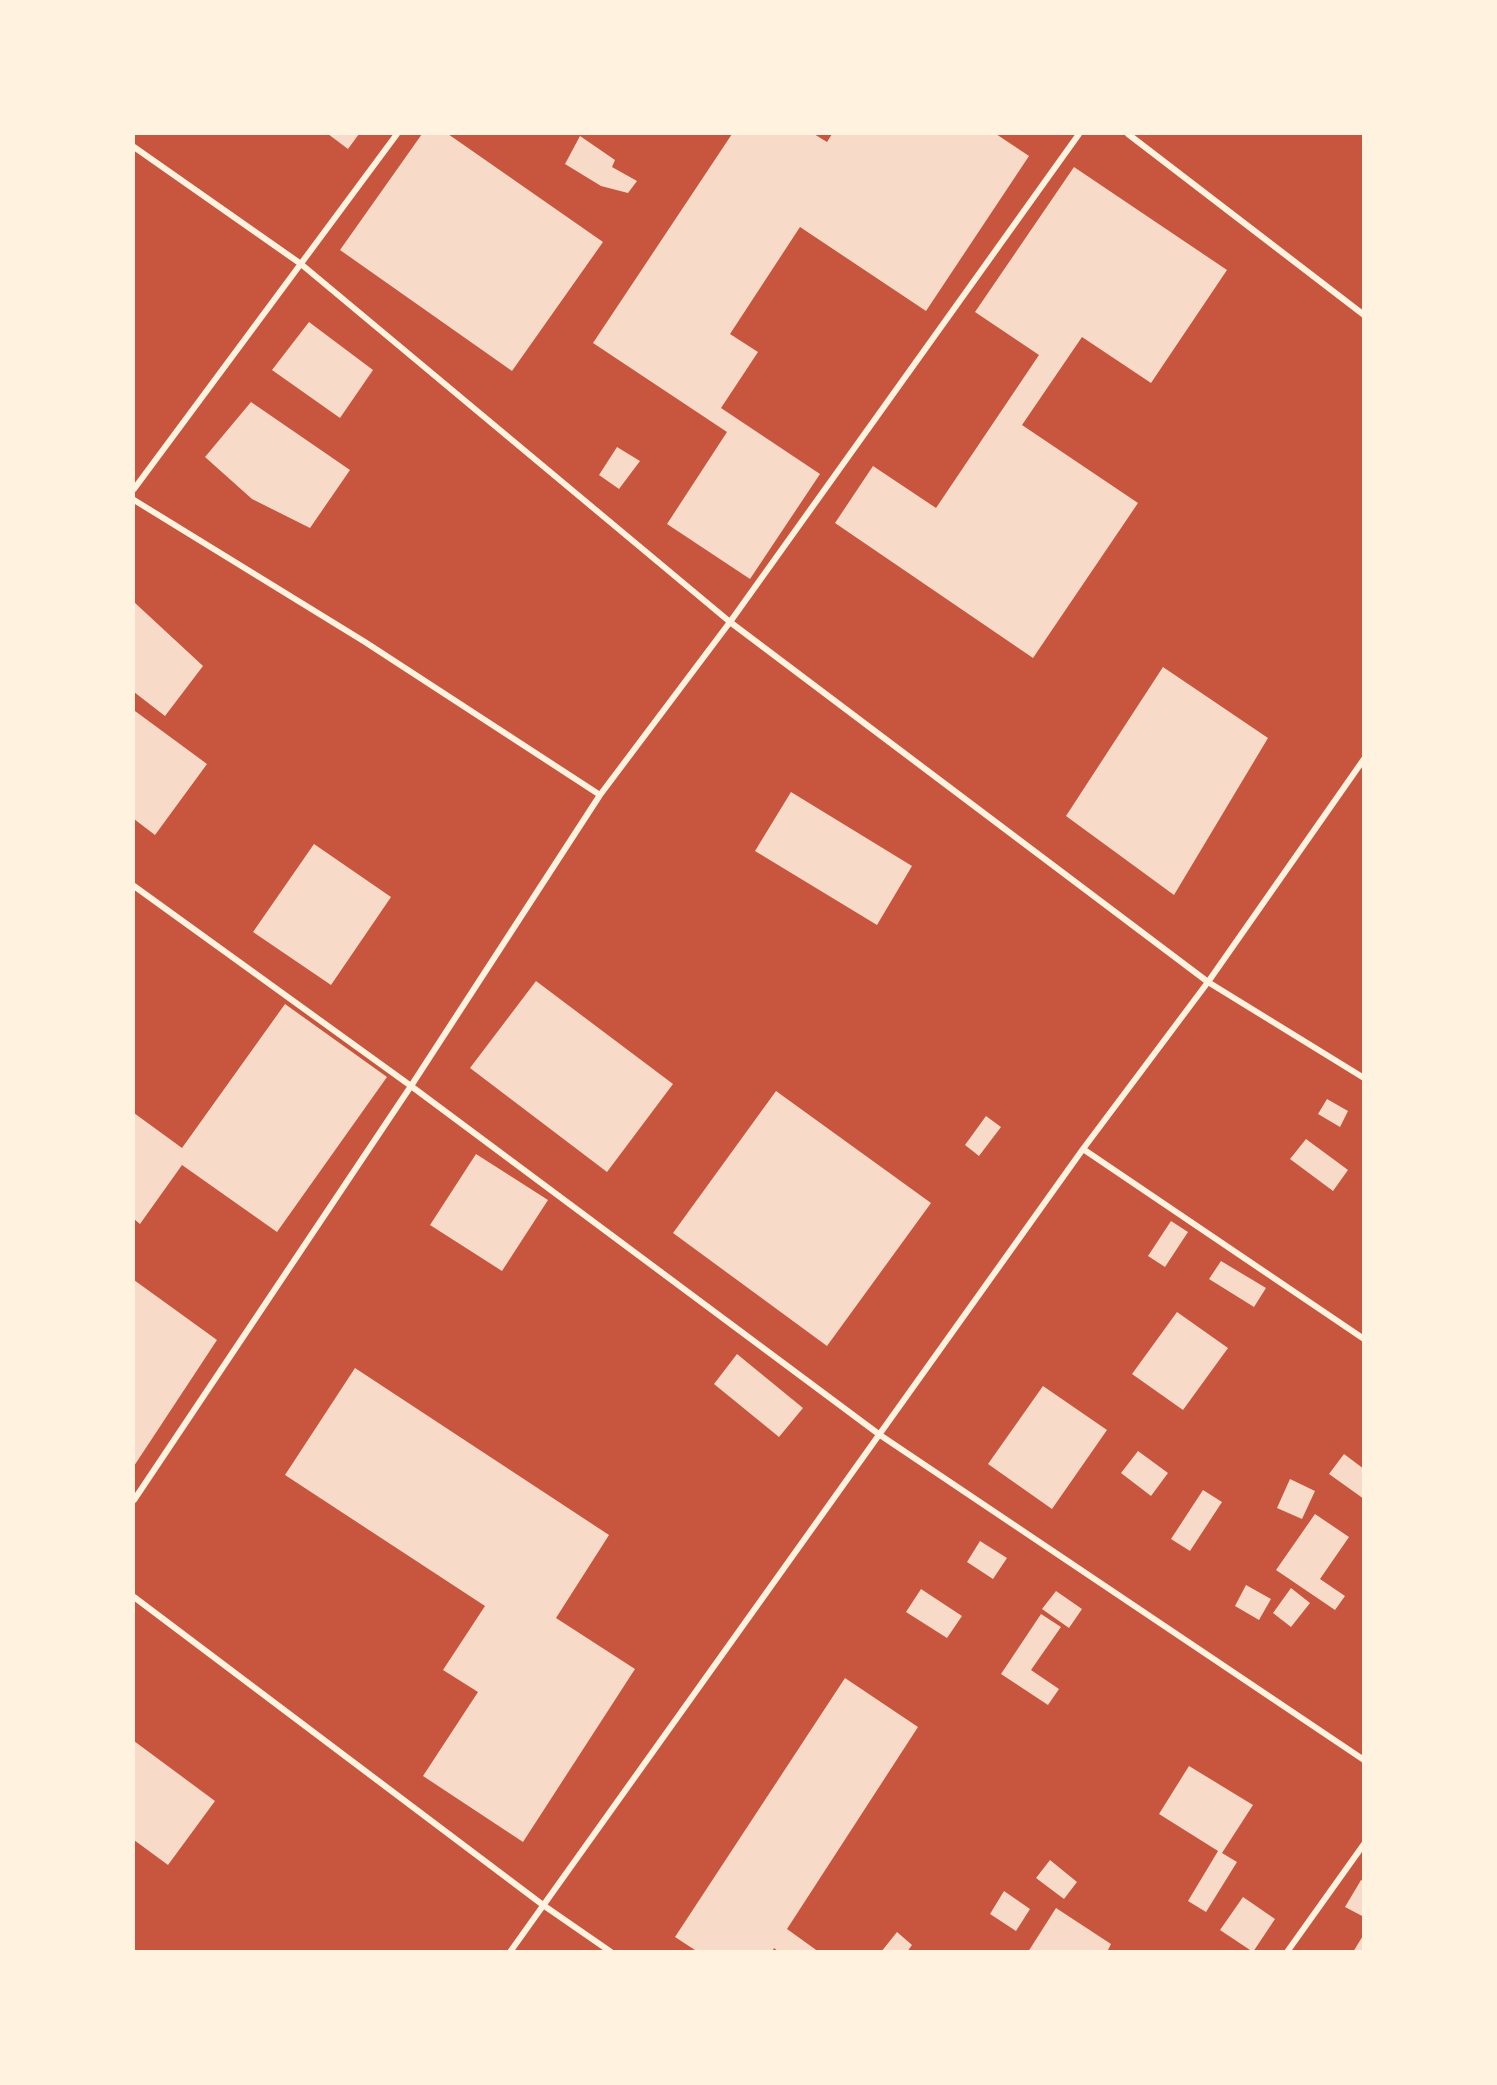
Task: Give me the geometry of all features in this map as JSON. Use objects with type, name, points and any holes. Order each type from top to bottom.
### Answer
[{"type":"street","points":[[134,489],[397,134]]},
{"type":"street","points":[[134,1500],[411,1086],[600,795],[730,622],[1079,134]]},
{"type":"street","points":[[1128,134],[1364,315]]},
{"type":"street","points":[[134,147],[301,264],[730,622],[1208,982],[1364,1078]]},
{"type":"street","points":[[134,500],[365,642],[600,795]]},
{"type":"street","points":[[510,1952],[1083,1149],[1208,982],[1364,759]]},
{"type":"street","points":[[134,886],[411,1086],[880,1435],[1364,1760]]},
{"type":"street","points":[[1083,1149],[1364,1340]]},
{"type":"street","points":[[134,1597],[543,1905],[611,1952]]},
{"type":"street","points":[[1287,1952],[1364,1844]]},
{"type":"building","points":[[328,134],[359,134],[348,149]]},
{"type":"building","points":[[422,134],[448,134],[603,242],[512,371],[340,250]]},
{"type":"building","points":[[732,134],[814,134],[827,142],[832,134],[996,134],[1029,156],[926,311],[800,227],[730,334],[758,352],[721,408],[820,474],[750,579],[667,524],[727,432],[593,343]]},
{"type":"building","points":[[580,136],[615,160],[612,167],[637,181],[628,193],[601,186],[565,164]]},
{"type":"building","points":[[1074,167],[1227,270],[1151,383],[1082,337],[1022,425],[1138,503],[1033,658],[835,523],[873,466],[936,508],[1039,355],[975,312]]},
{"type":"building","points":[[309,322],[373,370],[340,418],[272,370]]},
{"type":"building","points":[[251,402],[350,470],[310,528],[252,499],[205,457]]},
{"type":"building","points":[[617,447],[640,461],[619,489],[599,475]]},
{"type":"building","points":[[134,602],[203,666],[165,716],[134,692]]},
{"type":"building","points":[[1163,667],[1268,738],[1174,895],[1066,816]]},
{"type":"building","points":[[135,711],[207,764],[155,835],[134,819]]},
{"type":"building","points":[[791,792],[912,866],[877,925],[755,851]]},
{"type":"building","points":[[314,844],[391,897],[331,985],[253,932]]},
{"type":"building","points":[[536,981],[673,1084],[607,1172],[470,1068]]},
{"type":"building","points":[[285,1004],[387,1077],[277,1232],[182,1165],[140,1224],[134,1219],[134,1113],[182,1148]]},
{"type":"building","points":[[776,1091],[931,1203],[827,1346],[673,1233]]},
{"type":"building","points":[[1327,1099],[1348,1111],[1340,1127],[1318,1114]]},
{"type":"building","points":[[986,1116],[1001,1127],[979,1156],[965,1145]]},
{"type":"building","points":[[1306,1139],[1348,1170],[1333,1191],[1290,1159]]},
{"type":"building","points":[[476,1154],[548,1200],[502,1271],[430,1225]]},
{"type":"building","points":[[1171,1221],[1188,1232],[1165,1267],[1148,1256]]},
{"type":"building","points":[[1221,1261],[1266,1288],[1254,1307],[1209,1279]]},
{"type":"building","points":[[134,1280],[217,1340],[134,1466]]},
{"type":"building","points":[[1177,1312],[1228,1348],[1183,1410],[1132,1374]]},
{"type":"building","points":[[737,1354],[803,1408],[779,1437],[714,1384]]},
{"type":"building","points":[[355,1368],[609,1535],[556,1618],[635,1669],[523,1842],[423,1776],[478,1692],[443,1670],[485,1606],[285,1475]]},
{"type":"building","points":[[1043,1386],[1107,1430],[1052,1509],[988,1464]]},
{"type":"building","points":[[1138,1451],[1168,1473],[1151,1496],[1121,1473]]},
{"type":"building","points":[[1344,1454],[1364,1469],[1364,1499],[1329,1474]]},
{"type":"building","points":[[1290,1479],[1315,1491],[1302,1519],[1277,1508]]},
{"type":"building","points":[[1203,1490],[1222,1502],[1190,1551],[1171,1539]]},
{"type":"building","points":[[1315,1514],[1349,1537],[1320,1579],[1345,1596],[1335,1610],[1276,1570]]},
{"type":"building","points":[[980,1541],[1007,1558],[993,1579],[967,1562]]},
{"type":"building","points":[[1246,1585],[1271,1599],[1259,1620],[1235,1606]]},
{"type":"building","points":[[1291,1588],[1310,1603],[1291,1627],[1273,1613]]},
{"type":"building","points":[[921,1589],[962,1616],[947,1638],[906,1612]]},
{"type":"building","points":[[1056,1591],[1082,1609],[1069,1628],[1042,1609]]},
{"type":"building","points":[[1041,1614],[1061,1627],[1031,1670],[1059,1689],[1048,1705],[1001,1674]]},
{"type":"building","points":[[845,1678],[918,1727],[787,1929],[819,1952],[779,1952],[774,1948],[772,1952],[698,1952],[675,1937]]},
{"type":"building","points":[[134,1741],[215,1801],[168,1865],[134,1840]]},
{"type":"building","points":[[1189,1766],[1253,1805],[1222,1853],[1237,1862],[1206,1912],[1188,1901],[1218,1851],[1159,1814]]},
{"type":"building","points":[[1050,1860],[1077,1882],[1064,1899],[1036,1878]]},
{"type":"building","points":[[1361,1880],[1364,1881],[1364,1917],[1345,1907]]},
{"type":"building","points":[[1004,1891],[1030,1909],[1016,1931],[990,1914]]},
{"type":"building","points":[[1243,1897],[1275,1919],[1253,1952],[1220,1930]]},
{"type":"building","points":[[1056,1908],[1111,1944],[1107,1952],[1028,1952]]},
{"type":"building","points":[[897,1932],[912,1945],[907,1952],[881,1952]]},
{"type":"building","points":[[1364,1934],[1364,1952],[1353,1952]]}]
